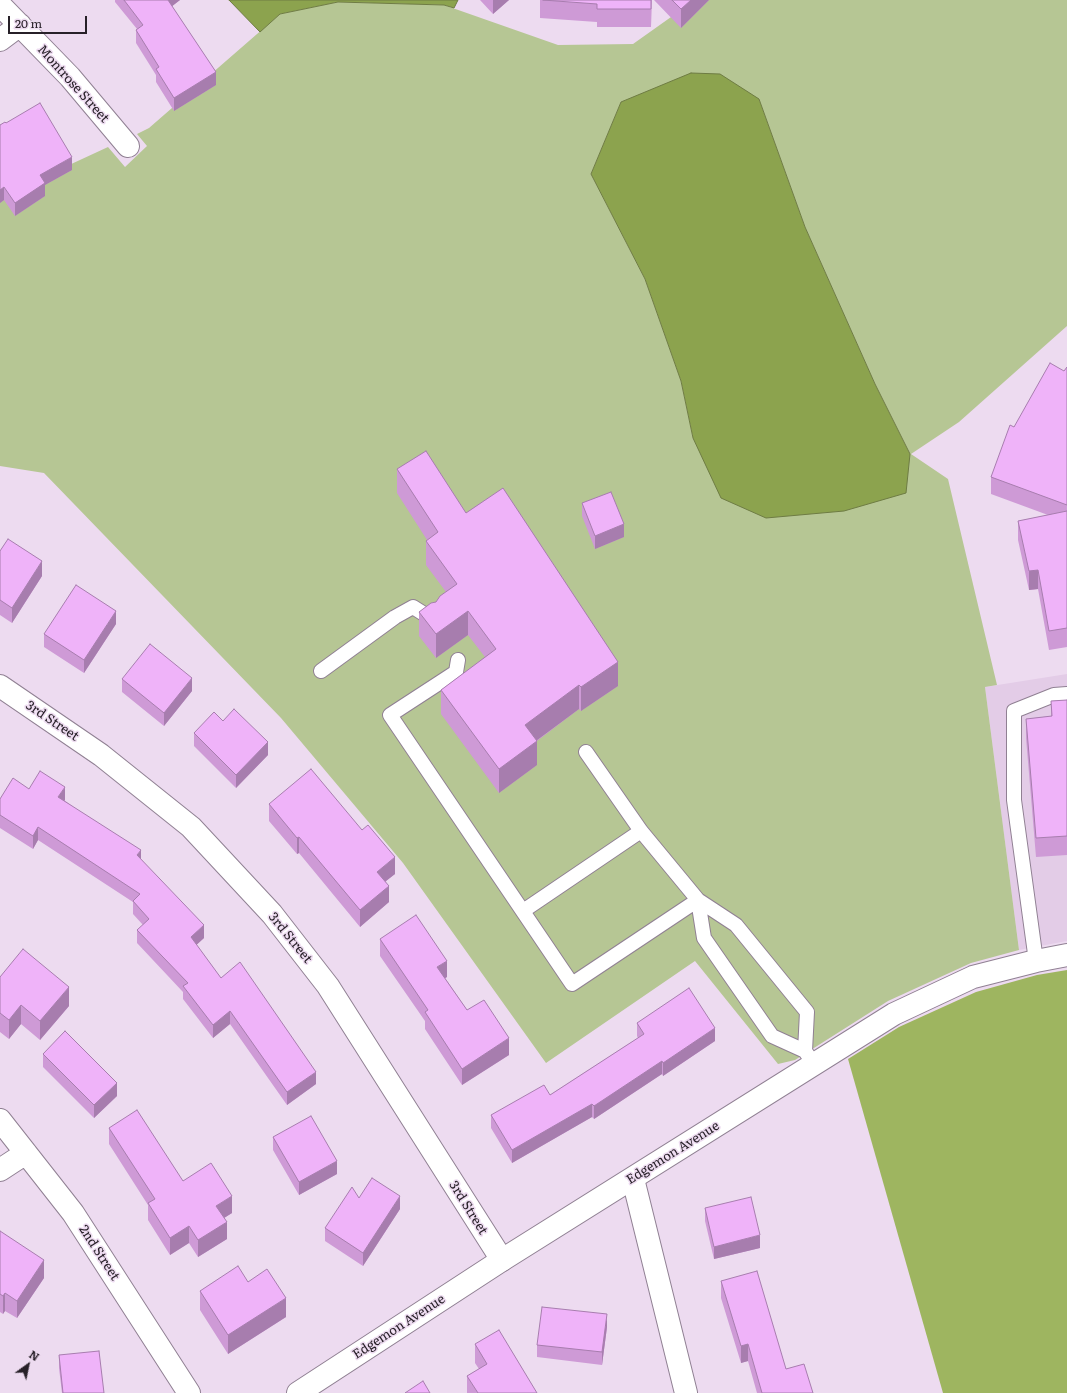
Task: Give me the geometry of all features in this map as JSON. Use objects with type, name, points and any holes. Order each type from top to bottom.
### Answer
[{"type":"street","name":"Montrose Street","points":[[0,5],[70,77],[128,146]]},
{"type":"street","points":[[0,40],[20,25]]},
{"type":"street","name":"3rd Street","points":[[0,686],[101,755],[191,827],[272,914],[328,986],[502,1260]]},
{"type":"street","name":"Edgemon Avenue","points":[[298,1393],[502,1260],[633,1179],[810,1057],[894,1014],[973,978],[1036,961],[1067,955]]},
{"type":"street","name":"2nd Street","points":[[0,1120],[73,1213],[189,1393]]},
{"type":"street","points":[[0,1170],[26,1153]]},
{"type":"street","points":[[633,1179],[686,1393]]},
{"type":"lane","points":[[321,671],[395,617],[413,607],[432,619]]},
{"type":"lane","points":[[458,660],[456,672],[390,715],[572,984],[698,900]]},
{"type":"lane","points":[[1036,961],[1014,800],[1014,711],[1054,695],[1067,694]]},
{"type":"lane","points":[[586,752],[641,831],[698,900],[736,925],[807,1012],[810,1057]]},
{"type":"lane","points":[[523,911],[641,831]]},
{"type":"lane","points":[[698,900],[704,938],[772,1036],[810,1057]]},
{"type":"shaded area","points":[[229,0],[458,0],[454,8],[444,5],[338,2],[280,14],[260,32]]},
{"type":"shaded area","points":[[695,0],[1067,0],[1067,326],[959,422],[911,454],[948,479],[997,685],[985,687],[1019,950],[971,963],[888,1001],[795,1060],[778,1064],[695,961],[546,1063],[403,863],[281,718],[44,473],[0,466],[0,197],[108,147],[125,167],[147,146],[137,134],[149,128],[280,14],[338,2],[444,5],[558,45],[633,44]],"holes":[[[644,94],[759,99],[805,227],[875,384],[910,454],[693,438],[681,381],[645,279],[591,174],[621,102]]]},
{"type":"shaded area","points":[[691,73],[720,74],[759,99],[805,227],[875,384],[910,454],[906,493],[844,511],[766,518],[721,498],[693,438],[681,381],[645,279],[591,174],[621,102]]},
{"type":"shaded area","points":[[1067,674],[1067,941],[1019,950],[985,687]]},
{"type":"shaded area","points":[[1067,970],[1067,1393],[943,1393],[848,1059],[899,1027],[976,992],[1037,975]]},
{"type":"building","points":[[124,0],[168,0],[216,72],[174,98],[156,69],[159,67],[136,30],[143,25]]},
{"type":"building","points":[[543,0],[651,0],[651,9],[597,9],[597,4]]},
{"type":"building","points":[[672,0],[691,0],[681,9]]},
{"type":"building","points":[[40,103],[72,157],[40,175],[45,183],[15,203],[4,187],[0,190],[0,125]]},
{"type":"building","points":[[1050,363],[1064,371],[1067,367],[1067,505],[991,477],[1010,425],[1014,427]]},
{"type":"building","points":[[426,451],[466,513],[503,488],[618,662],[581,687],[579,685],[525,725],[537,741],[499,769],[441,690],[496,649],[468,611],[436,634],[419,612],[431,603],[436,602],[440,596],[457,584],[426,541],[438,532],[397,469]]},
{"type":"building","points":[[611,492],[624,524],[595,536],[582,503]]},
{"type":"building","points":[[1067,511],[1067,628],[1049,631],[1038,570],[1029,571],[1018,521]]},
{"type":"building","points":[[8,539],[42,561],[12,608],[0,600],[0,551]]},
{"type":"building","points":[[76,585],[116,611],[84,660],[44,634]]},
{"type":"building","points":[[150,644],[192,678],[164,713],[122,679]]},
{"type":"building","points":[[1067,700],[1067,836],[1036,838],[1026,719],[1052,716],[1051,701]]},
{"type":"building","points":[[234,709],[268,742],[236,775],[194,733],[214,712],[223,721]]},
{"type":"building","points":[[311,769],[362,830],[368,825],[395,857],[377,872],[389,886],[360,910],[299,837],[297,838],[269,804]]},
{"type":"building","points":[[40,771],[65,787],[58,797],[141,850],[137,855],[204,925],[191,937],[221,978],[240,962],[316,1072],[287,1092],[230,1011],[213,1025],[183,986],[188,983],[137,930],[149,919],[133,901],[140,894],[38,827],[33,836],[0,815],[0,799],[13,778],[29,789]]},
{"type":"building","points":[[416,915],[447,961],[437,967],[467,1010],[484,1000],[509,1038],[462,1069],[425,1012],[428,1010],[380,939]]},
{"type":"building","points":[[23,949],[69,987],[40,1021],[21,1005],[9,1020],[0,1013],[0,977]]},
{"type":"building","points":[[689,988],[715,1028],[663,1063],[662,1061],[594,1106],[592,1104],[512,1150],[491,1115],[544,1085],[550,1095],[644,1034],[637,1023]]},
{"type":"building","points":[[65,1031],[117,1083],[94,1105],[43,1054]]},
{"type":"building","points":[[137,1110],[183,1181],[211,1163],[232,1196],[216,1206],[227,1222],[198,1240],[189,1226],[170,1238],[148,1203],[155,1199],[109,1128]]},
{"type":"building","points":[[311,1116],[337,1161],[299,1182],[273,1137]]},
{"type":"building","points":[[372,1178],[400,1196],[363,1253],[325,1228],[352,1187],[359,1198]]},
{"type":"building","points":[[751,1197],[760,1235],[714,1247],[705,1208]]},
{"type":"building","points":[[0,1231],[44,1260],[17,1301],[5,1293],[3,1296],[0,1294]]},
{"type":"building","points":[[238,1266],[248,1282],[267,1269],[286,1298],[228,1335],[200,1291]]},
{"type":"building","points":[[757,1271],[786,1369],[804,1364],[813,1393],[762,1393],[748,1344],[741,1346],[721,1281]]},
{"type":"building","points":[[542,1307],[607,1314],[602,1352],[537,1345]]},
{"type":"building","points":[[499,1330],[537,1393],[478,1393],[467,1376],[487,1364],[475,1344]]},
{"type":"building","points":[[99,1351],[104,1393],[63,1393],[59,1355]]},
{"type":"building","points":[[423,1381],[430,1393],[405,1393]]}]
